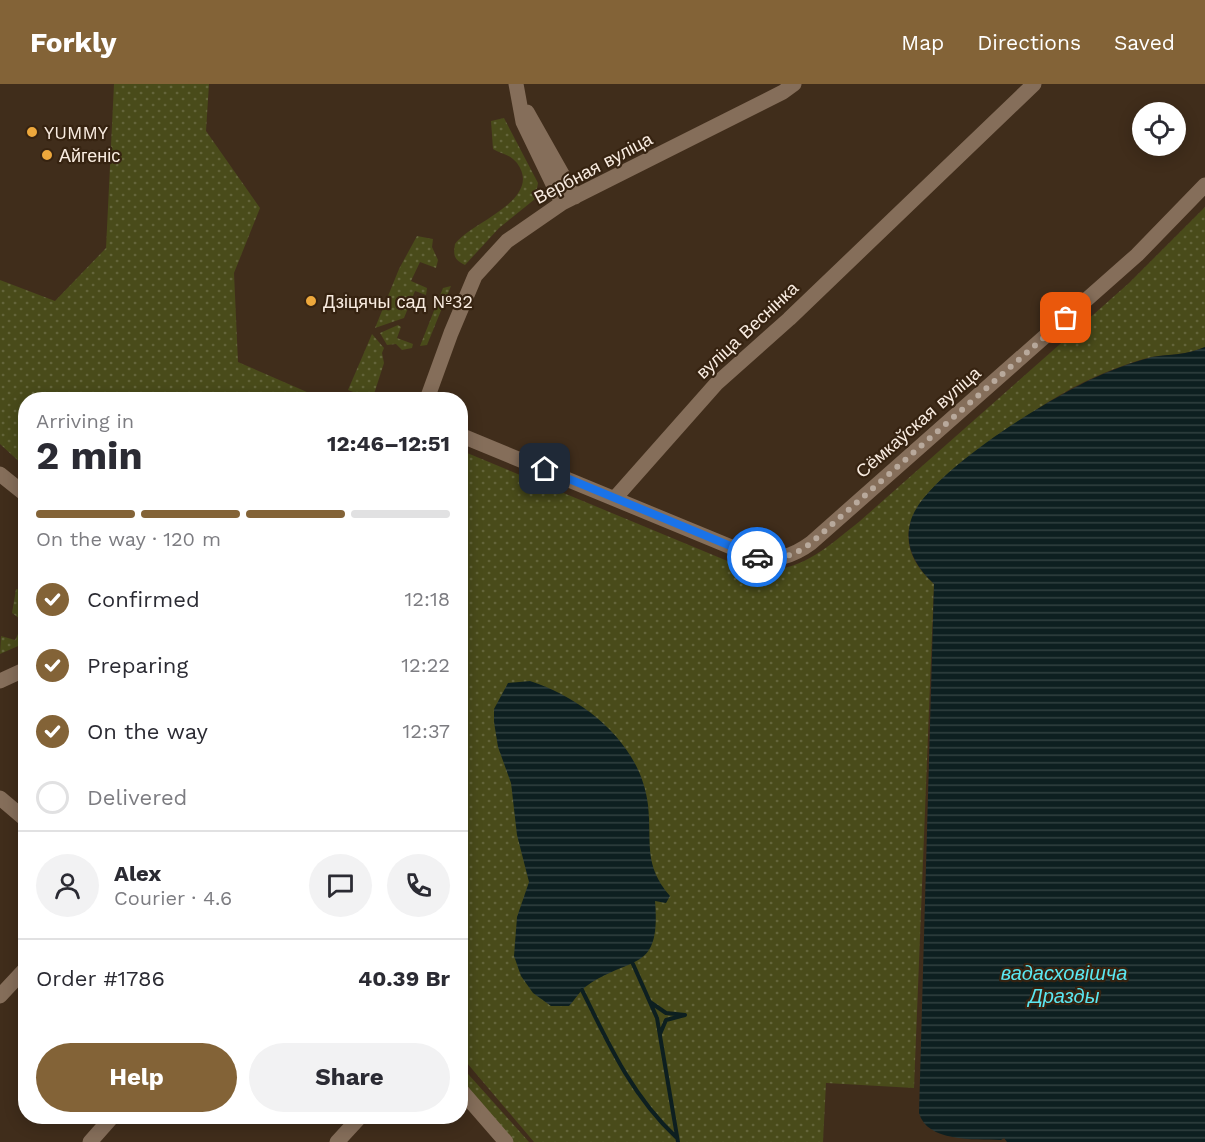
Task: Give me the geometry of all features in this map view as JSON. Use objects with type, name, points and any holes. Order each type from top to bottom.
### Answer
[{"type":"street","points":[[516,84],[522,105],[532,118],[568,200]]},
{"type":"street","name":"Вербная вуліца","points":[[430,392],[475,276],[507,242],[568,200],[783,92],[794,84]]},
{"type":"street","name":"вуліца Веснінка","points":[[615,498],[716,384],[789,319],[1034,84]]},
{"type":"street","name":"Сёмкаўская вуліца","points":[[615,498],[753,556],[777,558],[799,552],[1137,255],[1205,185]]},
{"type":"street","points":[[468,438],[615,498]]},
{"type":"street","points":[[0,474],[18,489]]},
{"type":"street","points":[[0,681],[18,673]]},
{"type":"street","points":[[0,798],[18,813]]},
{"type":"street","points":[[0,995],[18,976]]},
{"type":"street","points":[[468,1098],[506,1142]]},
{"type":"street","points":[[90,1142],[106,1124]]},
{"type":"street","points":[[338,1142],[355,1124]]},
{"type":"shaded area","points":[[114,84],[209,84],[206,131],[260,208],[234,273],[238,362],[307,392],[18,392],[18,461],[0,444],[0,280],[55,301],[106,248]]},
{"type":"shaded area","points":[[504,118],[538,183],[535,199],[499,228],[465,265],[455,257],[455,244],[502,209],[521,188],[523,176],[517,163],[493,149],[491,121]]},
{"type":"shaded area","points":[[1205,207],[1205,347],[1185,353],[1135,361],[1093,378],[1048,402],[954,469],[921,503],[911,521],[909,541],[916,562],[934,584],[914,1088],[826,1083],[823,1142],[534,1142],[468,1064],[468,453],[742,567],[761,570],[793,566],[820,552],[860,521],[1129,283]]},
{"type":"shaded area","points":[[417,236],[433,239],[432,247],[438,260],[436,268],[420,262],[411,281],[427,288],[426,295],[415,291],[404,318],[375,328],[399,269]]},
{"type":"shaded area","points":[[451,286],[427,345],[420,346],[443,288]]},
{"type":"shaded area","points":[[398,325],[401,327],[397,338],[413,344],[412,348],[402,350],[396,344],[387,345],[380,333]]},
{"type":"shaded area","points":[[372,334],[384,348],[382,353],[384,363],[375,392],[348,390]]},
{"type":"shaded area","points":[[16,589],[18,589],[18,618],[12,613]]},
{"type":"shaded area","points":[[18,634],[18,646],[0,654],[1,636],[15,640]]},
{"type":"shaded area","points":[[468,1074],[529,1142],[513,1142],[468,1089]]},
{"type":"water","name":"вадасховішча Дразды","points":[[1205,347],[1205,1142],[1007,1142],[1004,1138],[1001,1140],[965,1139],[941,1134],[931,1129],[919,1113],[934,584],[917,563],[910,547],[911,520],[922,501],[942,479],[968,457],[1029,414],[1113,370],[1152,357],[1185,353]]},
{"type":"water","points":[[530,681],[571,699],[590,712],[622,744],[634,762],[643,783],[648,805],[652,864],[661,885],[670,896],[666,903],[655,901],[656,924],[648,951],[640,959],[588,985],[569,1006],[551,1006],[533,993],[521,976],[514,956],[517,917],[529,882],[517,835],[511,783],[498,747],[494,709],[508,683]]},
{"type":"waterway","points":[[633,964],[657,1018],[678,1142]]},
{"type":"waterway","points":[[582,990],[622,1068],[646,1104],[676,1137]]},
{"type":"waterway","points":[[650,1002],[666,1013],[685,1015],[666,1020],[660,1034]]},
{"type":"way so far","points":[[757,557],[767,559],[788,556],[799,552],[811,543],[852,504],[1066,318]]},
{"type":"place","name":"YUMMY","points":[[32,132]]},
{"type":"place","name":"Айгеніс","points":[[47,155]]},
{"type":"place","name":"Дзіцячы сад №32","points":[[311,301]]},
{"type":"route","points":[[545,469],[757,557]]}]
